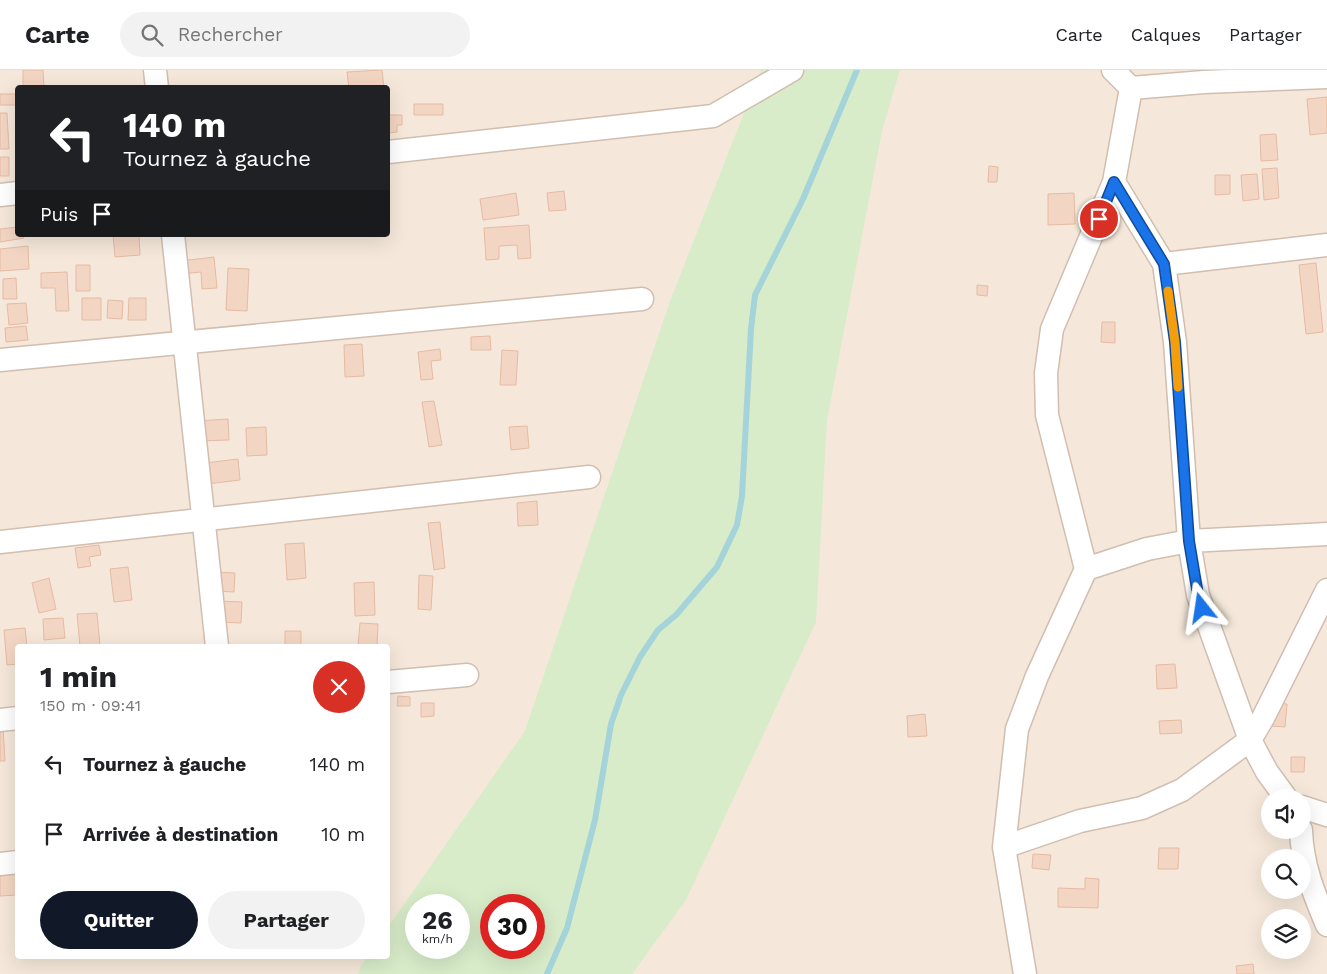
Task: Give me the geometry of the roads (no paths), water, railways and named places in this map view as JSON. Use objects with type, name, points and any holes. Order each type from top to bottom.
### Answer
[{"type":"street","points":[[155,70],[157,85]]},
{"type":"street","points":[[390,152],[713,116],[792,70]]},
{"type":"street","points":[[1113,70],[1131,88],[1204,82],[1327,77]]},
{"type":"street","points":[[1025,974],[1004,847],[1017,728],[1037,676],[1086,569],[1047,415],[1046,373],[1052,329],[1114,182],[1131,88]]},
{"type":"street","points":[[1114,182],[1164,264],[1175,342],[1189,541],[1198,595],[1250,740],[1267,772],[1279,789]]},
{"type":"street","points":[[0,195],[15,193]]},
{"type":"street","points":[[173,237],[217,644]]},
{"type":"street","points":[[1164,264],[1327,245]]},
{"type":"street","points":[[0,360],[642,299]]},
{"type":"street","points":[[0,542],[590,476]]},
{"type":"street","points":[[1086,569],[1147,549],[1189,541],[1327,534]]},
{"type":"street","points":[[1004,847],[1080,821],[1142,808],[1182,790],[1250,740],[1326,593]]},
{"type":"street","points":[[390,682],[466,675]]},
{"type":"street","points":[[0,720],[15,718]]},
{"type":"street","points":[[1311,811],[1327,815]]},
{"type":"street","points":[[1303,839],[1304,860],[1310,883],[1327,925]]},
{"type":"street","points":[[0,864],[15,862]]},
{"type":"waterway","points":[[547,974],[567,928],[595,820],[611,724],[621,695],[640,657],[658,630],[676,615],[717,567],[737,525],[742,496],[751,329],[755,295],[803,199],[857,70]]}]
